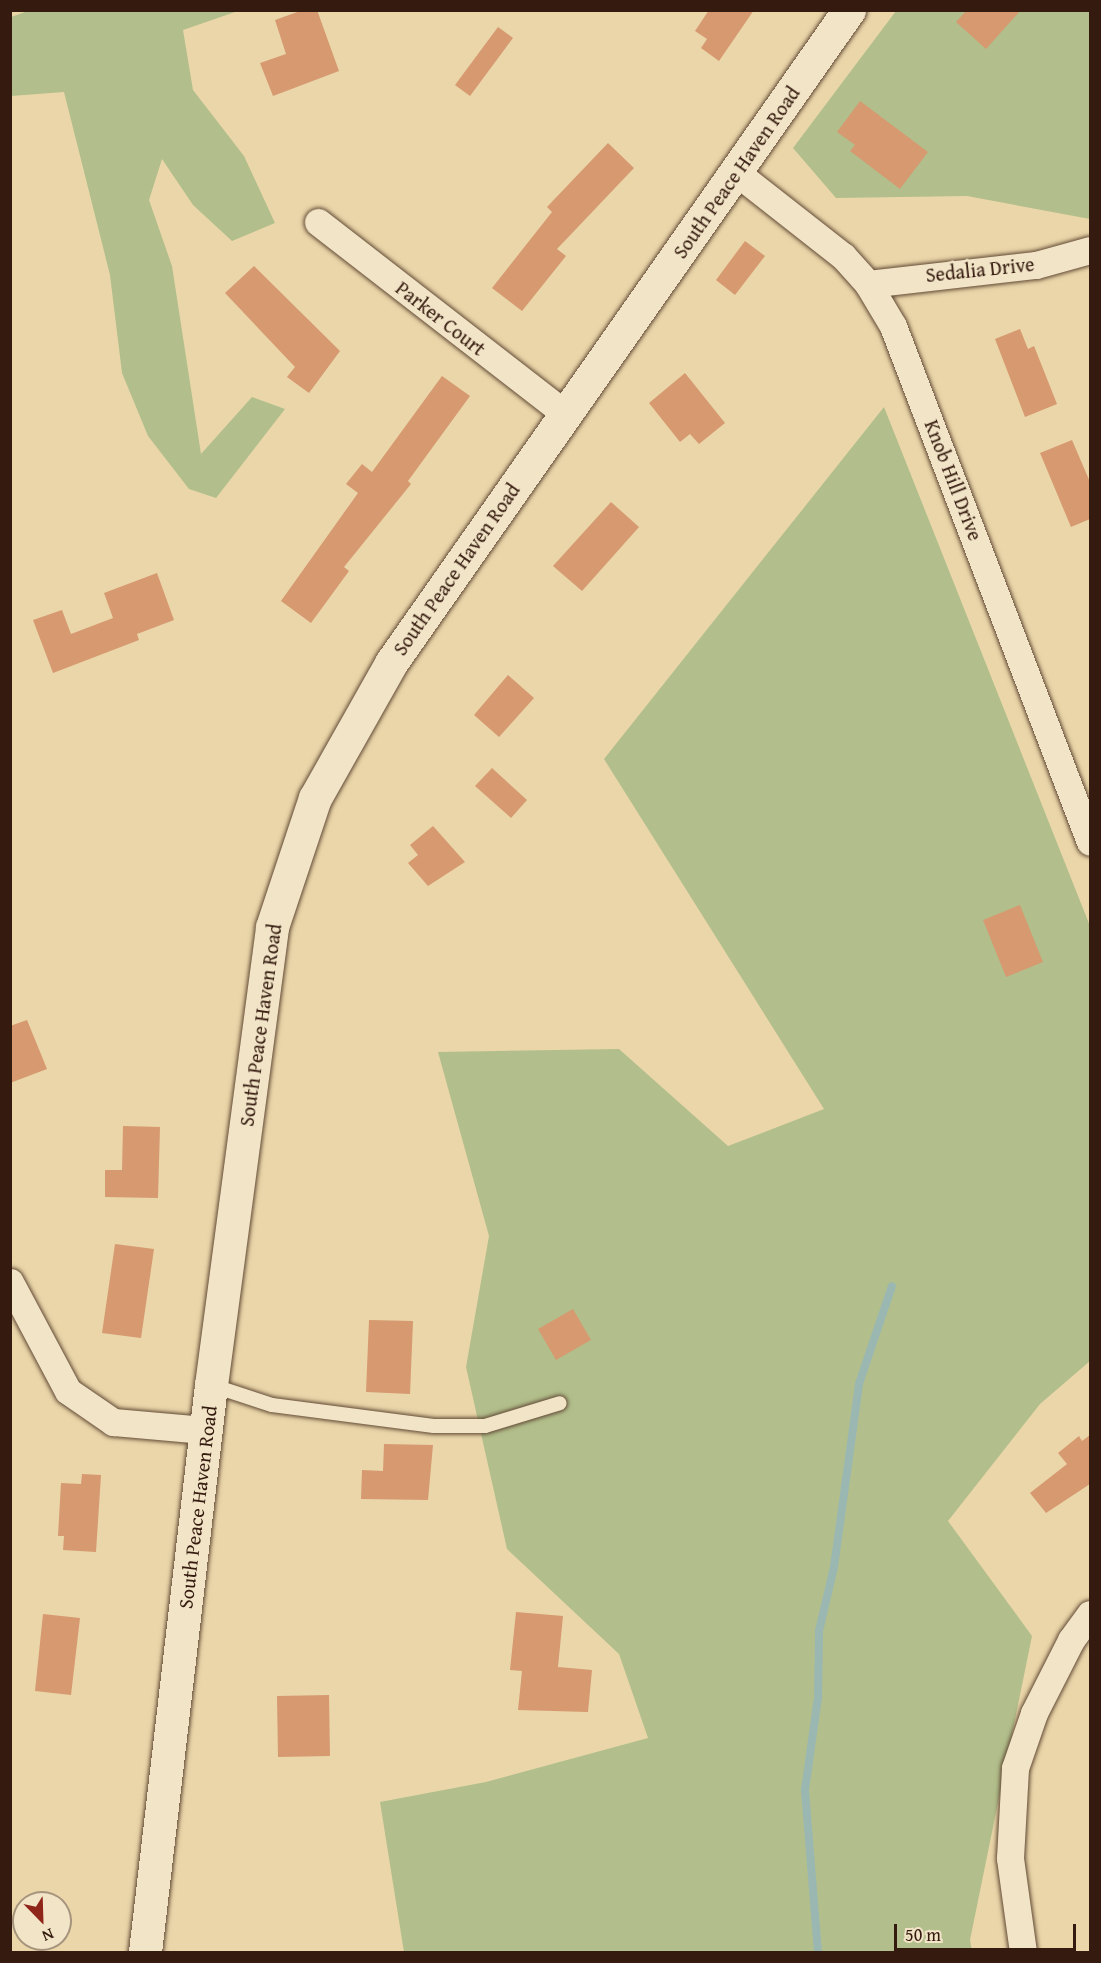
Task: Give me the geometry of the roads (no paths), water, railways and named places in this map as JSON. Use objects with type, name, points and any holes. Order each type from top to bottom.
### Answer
[{"type":"main road","name":"South Peace Haven Road","points":[[145,1953],[205,1430],[272,927],[315,798],[392,663],[564,413],[736,173],[849,10]]},
{"type":"street","name":"Knob Hill Drive","points":[[736,173],[843,256],[868,284],[918,385],[1090,842]]},
{"type":"street","name":"Parker Court","points":[[318,222],[564,413]]},
{"type":"street","name":"Sedalia Drive","points":[[868,284],[1036,265],[1090,250]]},
{"type":"street","points":[[10,1282],[68,1391],[113,1422],[205,1430]]},
{"type":"street","points":[[1023,1953],[1010,1858],[1015,1768],[1034,1713],[1071,1640],[1090,1614]]},
{"type":"lane","points":[[211,1385],[272,1405],[434,1426],[485,1426],[560,1403]]},
{"type":"waterway","points":[[818,1952],[805,1790],[818,1698],[819,1631],[834,1567],[859,1384],[892,1286]]}]
